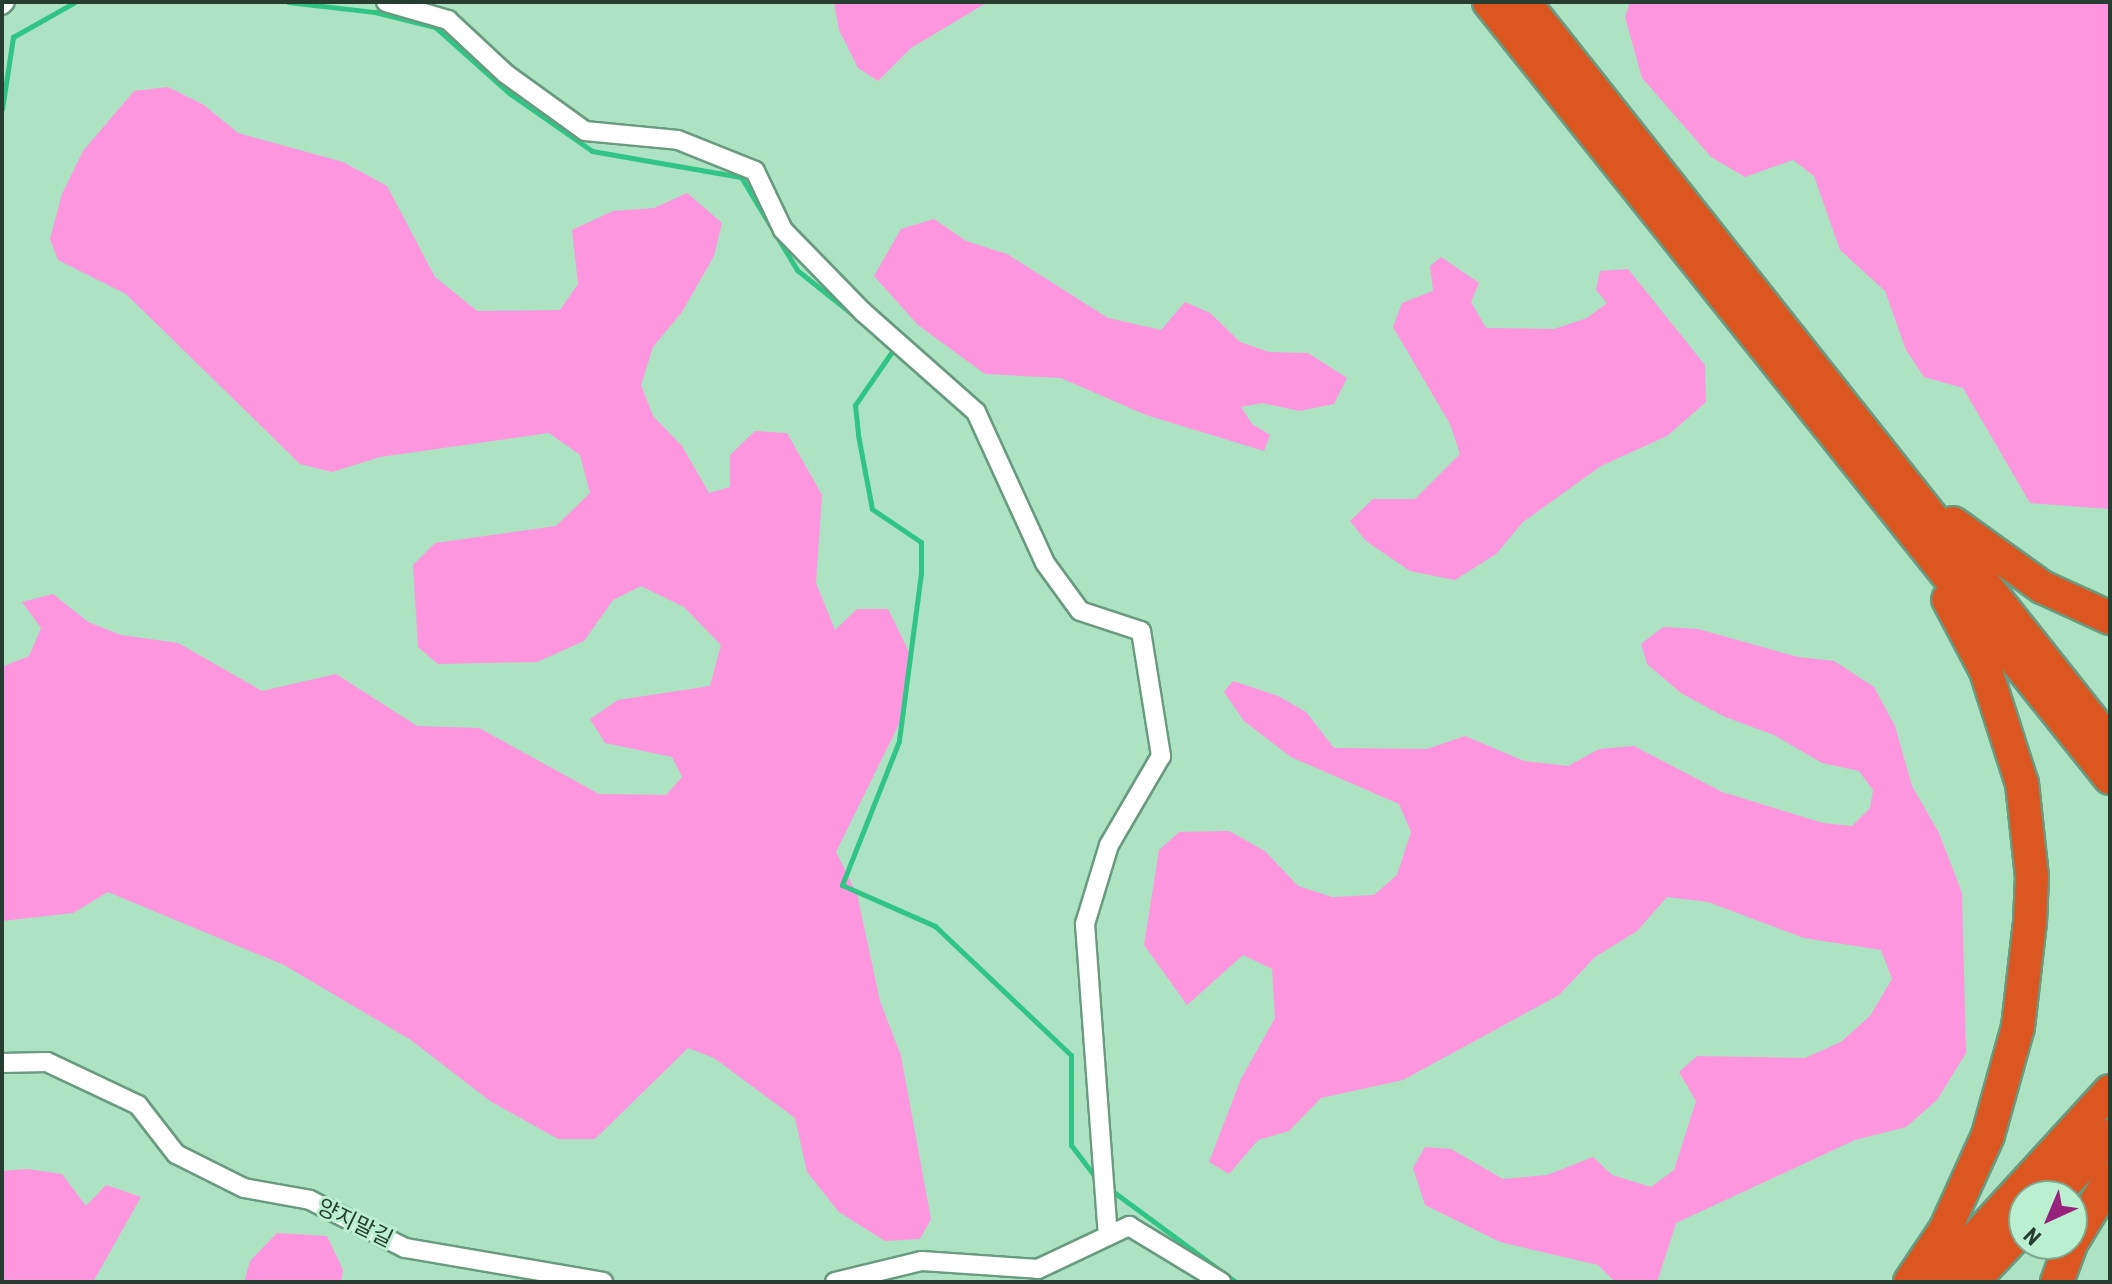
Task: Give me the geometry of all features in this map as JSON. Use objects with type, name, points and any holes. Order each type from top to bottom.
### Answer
[{"type":"highway","points":[[1489,2],[2110,743]]},
{"type":"highway","points":[[1524,2],[2110,778]]},
{"type":"highway","points":[[1837,420],[1966,537],[2042,587],[2110,618]]},
{"type":"highway","points":[[1837,420],[1913,543],[1986,671],[2022,784],[2032,877],[2025,979],[2006,1078],[1966,1187],[1910,1282]]},
{"type":"highway","points":[[1935,1282],[2110,1091]]},
{"type":"highway","points":[[2068,1180],[2110,1136]]},
{"type":"highway","points":[[2088,1216],[2110,1179]]},
{"type":"highway","points":[[1972,1282],[2008,1244]]},
{"type":"highway","points":[[2057,1282],[2065,1260]]},
{"type":"street","points":[[386,2],[448,20],[506,74],[585,131],[678,140],[755,171],[783,230],[863,312],[976,412],[1045,563],[1080,611],[1141,631],[1161,756],[1109,845],[1085,924],[1108,1234]]},
{"type":"street","name":"양지말길","points":[[2,1063],[47,1062],[138,1105],[176,1154],[244,1188],[310,1200],[405,1248],[603,1282]]},
{"type":"street","points":[[835,1282],[922,1261],[1038,1269],[1129,1226],[1221,1282]]},
{"type":"shaded area","points":[[834,2],[988,2],[911,48],[878,81],[858,68],[839,30]]},
{"type":"shaded area","points":[[1630,2],[2110,2],[2110,509],[2030,503],[1963,388],[1924,377],[1906,350],[1885,291],[1840,250],[1814,176],[1793,160],[1745,177],[1711,157],[1642,78],[1625,17]]},
{"type":"shaded area","points":[[168,87],[204,105],[238,133],[343,162],[387,186],[435,277],[477,311],[560,310],[578,284],[572,230],[613,211],[654,208],[687,193],[722,223],[714,256],[682,312],[653,347],[641,385],[653,416],[682,446],[709,493],[730,487],[730,455],[755,431],[787,433],[822,495],[816,583],[835,630],[857,609],[888,609],[909,652],[903,716],[836,852],[857,894],[880,1001],[901,1056],[931,1219],[920,1239],[885,1241],[839,1212],[807,1172],[795,1118],[714,1058],[688,1048],[595,1139],[558,1139],[490,1101],[411,1040],[284,965],[108,892],[73,913],[2,921],[2,667],[29,656],[41,628],[22,602],[53,594],[88,622],[121,635],[178,643],[262,691],[336,674],[417,726],[479,728],[599,794],[666,795],[682,777],[672,757],[605,743],[590,719],[618,700],[710,686],[721,645],[684,607],[641,586],[613,600],[584,641],[537,662],[438,664],[418,647],[413,565],[435,543],[556,526],[590,493],[580,455],[549,433],[380,457],[332,472],[300,464],[126,294],[58,260],[50,239],[62,194],[83,151],[134,91]]},
{"type":"shaded area","points":[[934,219],[966,241],[1007,254],[1108,318],[1161,330],[1185,302],[1210,313],[1240,342],[1269,352],[1308,353],[1347,378],[1334,404],[1299,411],[1262,403],[1241,407],[1252,424],[1270,435],[1264,451],[1146,415],[1061,378],[985,374],[918,325],[874,276],[901,229]]},
{"type":"shaded area","points":[[1441,257],[1479,283],[1471,302],[1486,328],[1554,329],[1587,318],[1607,303],[1596,290],[1600,271],[1628,269],[1705,365],[1706,402],[1667,436],[1601,466],[1523,522],[1496,554],[1455,580],[1410,571],[1366,541],[1350,521],[1373,499],[1415,499],[1460,454],[1450,424],[1393,327],[1402,303],[1433,291],[1430,266]]},
{"type":"shaded area","points":[[1663,627],[1698,629],[1798,657],[1834,661],[1874,687],[1895,726],[1912,786],[1939,833],[1962,893],[1966,1053],[1937,1100],[1906,1127],[1855,1140],[1676,1223],[1657,1282],[1615,1282],[1598,1265],[1500,1242],[1425,1205],[1413,1168],[1425,1147],[1451,1149],[1503,1179],[1547,1175],[1593,1157],[1612,1175],[1651,1187],[1674,1170],[1696,1101],[1679,1072],[1697,1056],[1805,1058],[1841,1042],[1870,1016],[1892,979],[1881,950],[1804,938],[1708,902],[1667,897],[1637,931],[1595,957],[1559,995],[1403,1080],[1321,1098],[1289,1131],[1258,1140],[1229,1174],[1209,1162],[1241,1079],[1275,1018],[1272,969],[1243,955],[1187,1005],[1144,945],[1159,850],[1179,832],[1229,831],[1265,851],[1298,886],[1332,897],[1374,895],[1397,875],[1411,832],[1399,804],[1291,757],[1244,721],[1224,692],[1233,681],[1278,696],[1306,712],[1334,748],[1427,749],[1465,736],[1524,761],[1568,766],[1599,749],[1634,746],[1722,792],[1823,823],[1852,826],[1870,808],[1873,790],[1859,771],[1822,763],[1774,735],[1725,717],[1681,693],[1647,664],[1641,644]]},
{"type":"shaded area","points":[[27,1169],[62,1174],[86,1206],[106,1185],[141,1197],[93,1282],[2,1282],[2,1171]]},
{"type":"shaded area","points":[[277,1233],[327,1236],[343,1270],[341,1282],[244,1282],[250,1261]]},
{"type":"waterway","points":[[2,109],[13,37],[75,2]]},
{"type":"waterway","points":[[288,2],[375,12],[435,27],[509,93],[592,151],[741,177],[797,270],[857,318]]},
{"type":"waterway","points":[[889,346],[893,350],[855,405],[858,435],[872,509],[921,542],[921,573],[899,741],[842,885],[935,926],[1071,1055],[1071,1145],[1097,1179]]},
{"type":"waterway","points":[[1111,1190],[1236,1282]]}]
